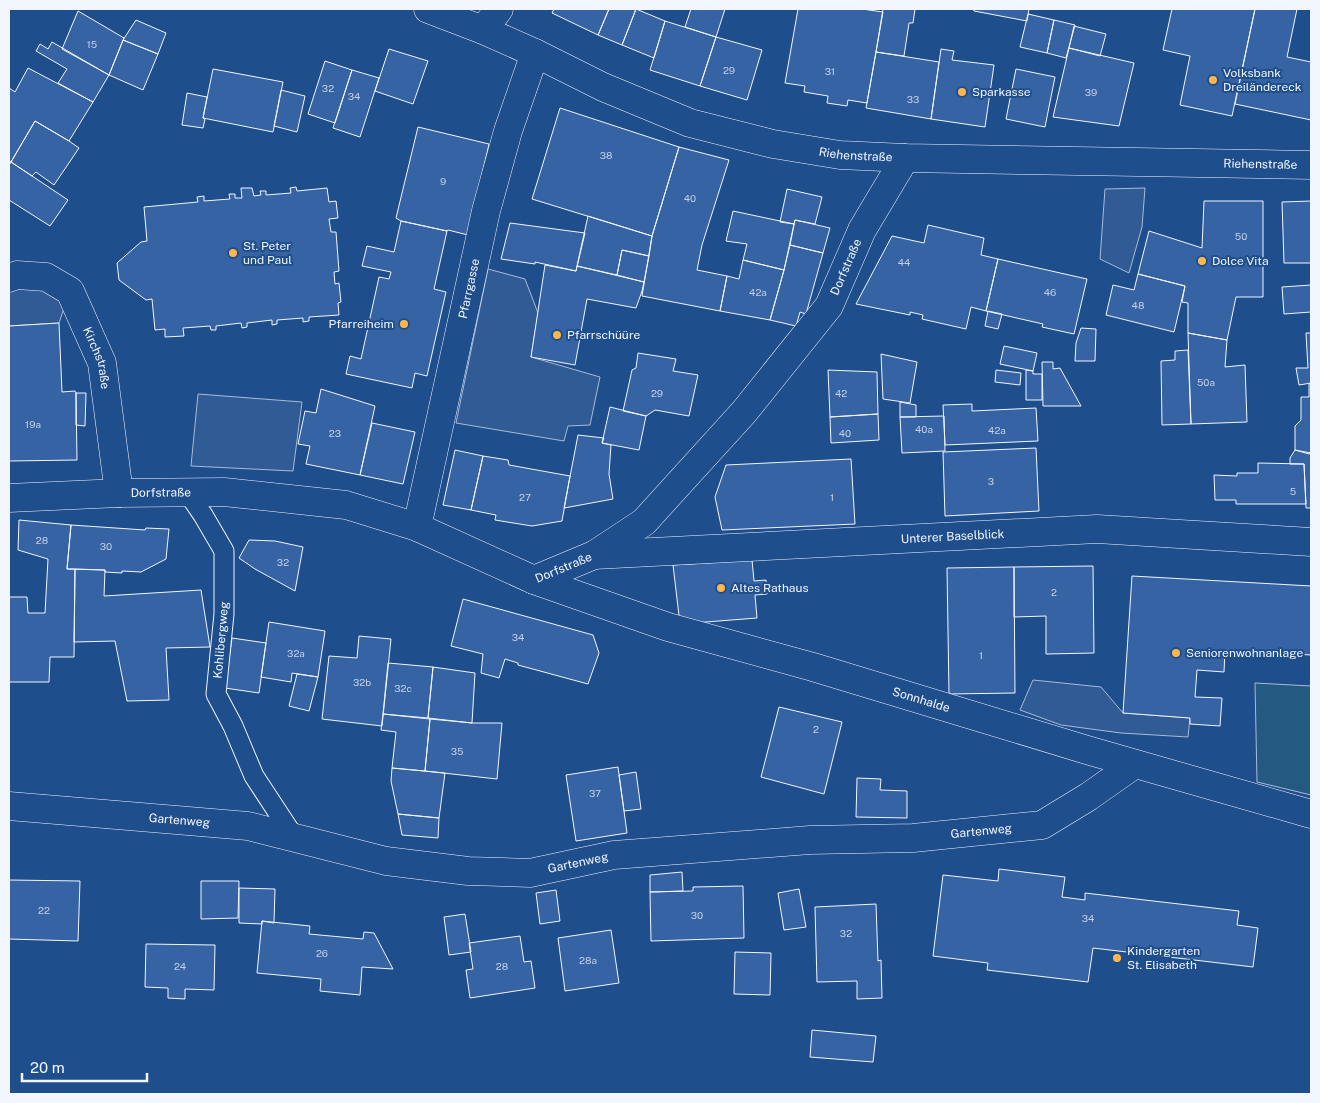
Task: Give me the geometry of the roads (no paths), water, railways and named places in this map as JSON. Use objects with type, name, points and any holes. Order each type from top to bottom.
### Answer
[{"type":"street","name":"Riehenstraße","points":[[428,9],[491,19],[535,54],[603,87],[690,122],[774,144],[840,155],[905,158],[1311,165]]},
{"type":"street","name":"Pfarrgasse","points":[[418,527],[486,211],[508,131],[535,54]]},
{"type":"street","name":"Dorfstraße","points":[[9,498],[119,493],[224,492],[346,505],[418,527],[534,580],[594,555],[644,522],[744,412],[829,306],[862,230],[905,158]]},
{"type":"street","name":"Kirchstraße","points":[[9,278],[17,275],[46,277],[70,291],[102,363],[119,493]]},
{"type":"street","name":"Unterer Baselblick","points":[[594,555],[1097,529],[1311,542]]},
{"type":"street","name":"Sonnhalde","points":[[534,580],[668,627],[822,670],[1135,764],[1311,814]]},
{"type":"street","name":"Gartenweg","points":[[9,806],[248,826],[386,861],[468,871],[530,873],[614,855],[810,840],[913,838],[1042,825],[1088,797],[1135,764]]},
{"type":"lane","name":"Kohlibergweg","points":[[188,493],[224,552],[224,614],[216,694],[233,726],[254,776],[294,837]]},
{"type":"place","name":"Volksbank Dreiländereck","points":[[1213,80]]},
{"type":"place","name":"Sparkasse","points":[[962,92]]},
{"type":"place","name":"St. Peter und Paul","points":[[233,253]]},
{"type":"place","name":"Dolce Vita","points":[[1202,261]]},
{"type":"place","name":"Pfarreiheim","points":[[404,324]]},
{"type":"place","name":"Pfarrschüüre","points":[[557,335]]},
{"type":"place","name":"Altes Rathaus","points":[[721,588]]},
{"type":"place","name":"Seniorenwohnanlage","points":[[1176,653]]},
{"type":"place","name":"Kindergarten St. Elisabeth","points":[[1117,958]]}]
